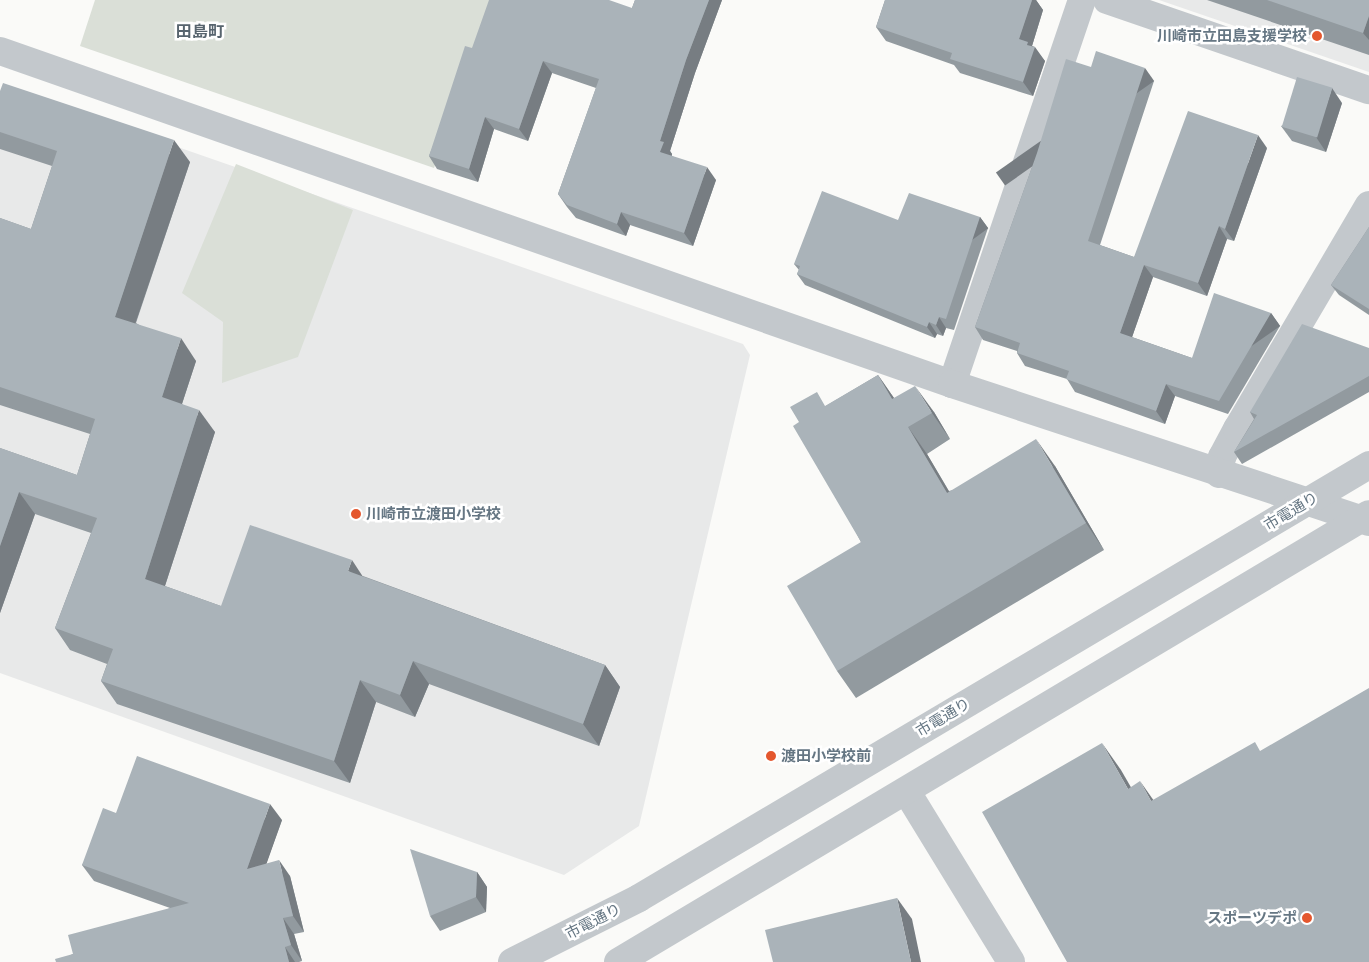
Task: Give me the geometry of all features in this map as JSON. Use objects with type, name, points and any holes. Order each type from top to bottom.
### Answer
[{"type":"street","points":[[952,384],[1082,0]]},
{"type":"street","points":[[1108,0],[1369,90]]},
{"type":"street","points":[[0,51],[952,384],[1219,474],[1306,502],[1366,518]]},
{"type":"street","points":[[1219,474],[1222,457],[1237,429],[1369,206]]},
{"type":"street","name":"市電通り","points":[[512,962],[639,898],[1369,465]]},
{"type":"street","points":[[618,962],[1366,518]]},
{"type":"street","points":[[907,792],[1011,962]]},
{"type":"shaded area","points":[[95,0],[490,0],[434,168],[80,46]]},
{"type":"shaded area","name":"川崎市立田島支援学校","points":[[1159,0],[1369,0],[1369,72]]},
{"type":"shaded area","name":"川崎市立渡田小学校","points":[[11,89],[743,344],[750,355],[639,826],[564,875],[0,673],[0,94]]},
{"type":"shaded area","points":[[236,164],[353,210],[298,357],[222,383],[223,322],[182,293]]},
{"type":"building","points":[[489,0],[609,0],[632,8],[635,0],[709,0],[686,60],[660,141],[664,142],[660,152],[707,167],[684,233],[621,212],[617,224],[567,205],[558,194],[599,79],[543,61],[519,129],[485,117],[469,169],[429,156],[465,46],[472,48]]},
{"type":"building","points":[[885,0],[1032,0],[1019,39],[1028,42],[1027,45],[1035,47],[1023,82],[950,59],[952,53],[876,27]]},
{"type":"building","points":[[1267,0],[1369,0],[1369,16],[1363,33]]},
{"type":"building","points":[[1096,51],[1145,68],[1088,241],[1134,257],[1188,111],[1258,135],[1225,229],[1219,226],[1198,283],[1144,265],[1120,333],[1192,358],[1214,293],[1271,313],[1219,401],[1166,384],[1156,411],[1066,379],[1069,371],[1017,353],[1020,343],[975,327],[1037,153],[1066,59],[1091,67]]},
{"type":"building","points":[[1297,77],[1332,88],[1317,138],[1282,127]]},
{"type":"building","points":[[3,83],[174,140],[115,317],[181,338],[162,397],[199,410],[145,579],[221,606],[250,525],[352,560],[348,571],[605,665],[583,724],[413,661],[400,695],[360,680],[334,761],[101,681],[113,649],[55,628],[97,518],[19,492],[0,546],[0,448],[77,475],[95,419],[0,387],[0,218],[31,229],[57,151],[0,132],[0,91]]},
{"type":"building","points":[[822,191],[898,220],[909,193],[980,217],[946,319],[939,317],[936,325],[929,322],[927,327],[797,274],[800,266],[794,264]]},
{"type":"building","points":[[1369,227],[1369,309],[1331,285]]},
{"type":"building","points":[[1302,324],[1369,348],[1369,376],[1234,452],[1257,415],[1250,412]]},
{"type":"building","points":[[878,375],[892,399],[915,386],[932,413],[908,427],[947,493],[1036,439],[1086,523],[837,671],[787,586],[861,542],[793,426],[799,422],[790,407],[817,392],[825,406]]},
{"type":"building","points":[[1369,688],[1369,962],[1067,962],[982,812],[1102,743],[1128,789],[1140,781],[1151,801],[1255,742],[1260,751]]},
{"type":"building","points":[[137,756],[270,804],[247,869],[279,860],[293,916],[283,918],[291,945],[285,947],[289,962],[56,962],[55,959],[73,954],[68,935],[189,903],[82,865],[103,808],[116,813]]},
{"type":"building","points":[[410,849],[477,872],[476,897],[430,916]]},
{"type":"building","points":[[897,898],[911,962],[773,962],[765,930]]},
{"type":"place","name":"川崎市立田島支援学校","points":[[1317,36]]},
{"type":"place","name":"川崎市立渡田小学校","points":[[356,514]]},
{"type":"place","name":"渡田小学校前","points":[[771,756]]},
{"type":"place","name":"スポーツデポ","points":[[1307,918]]},
{"type":"district","name":"田島町","points":[[200,32]]}]
